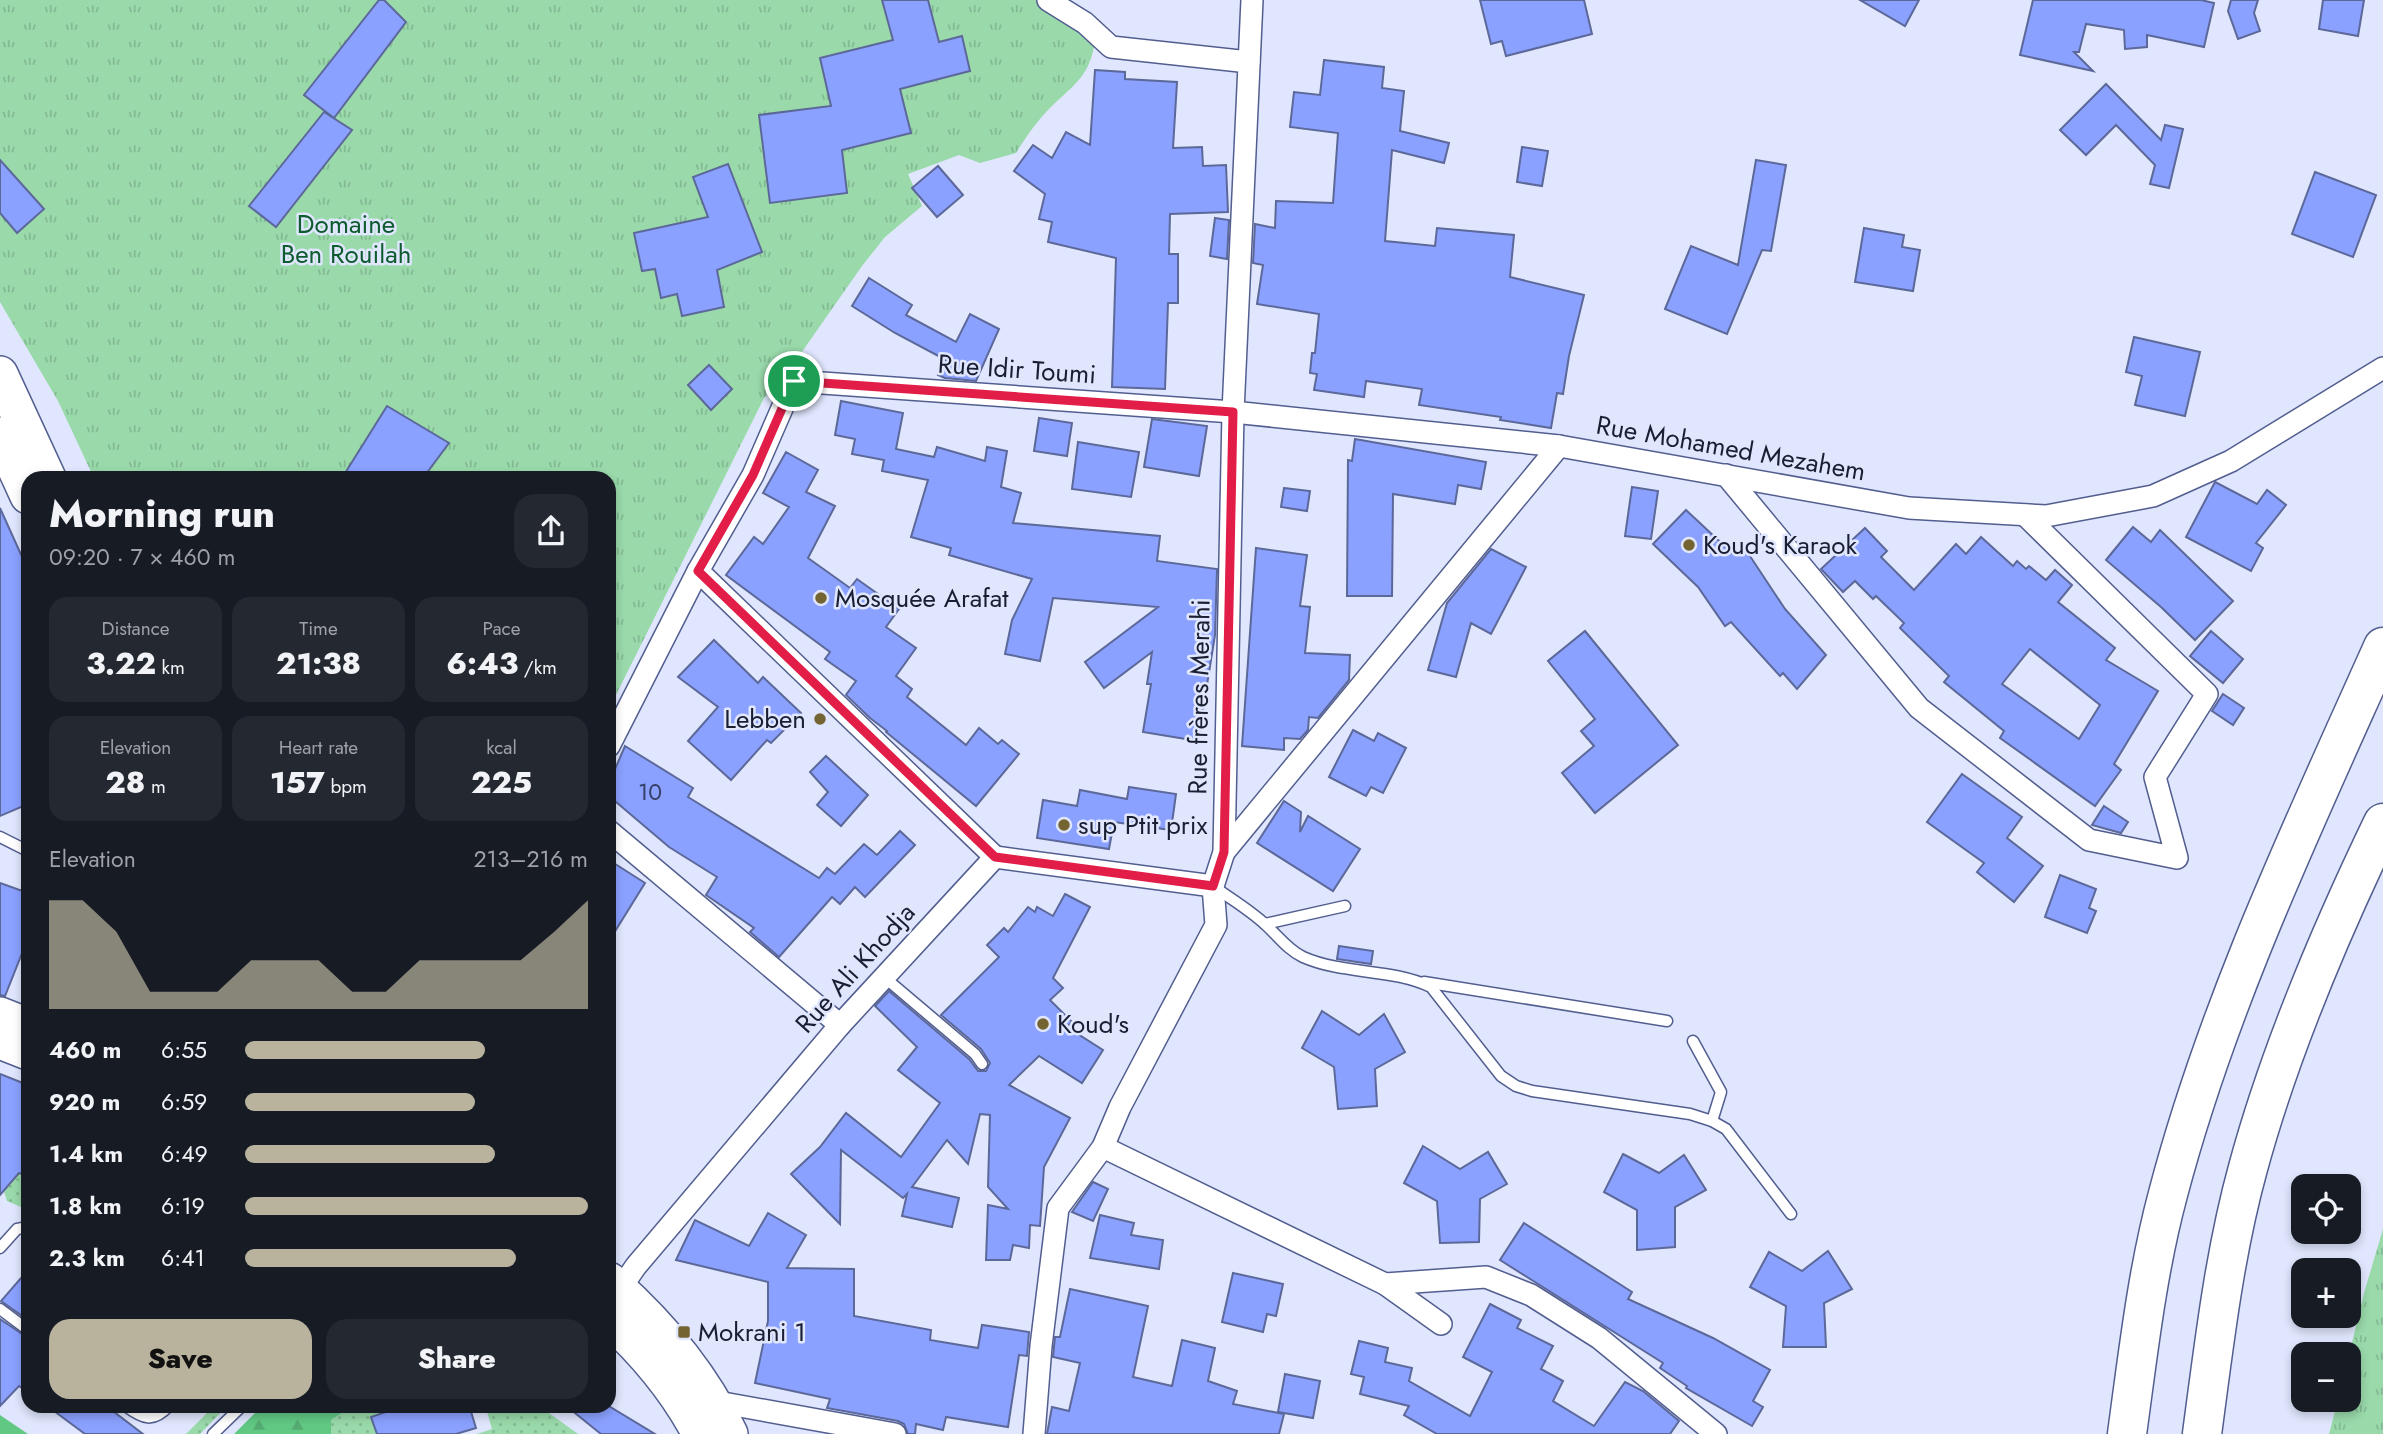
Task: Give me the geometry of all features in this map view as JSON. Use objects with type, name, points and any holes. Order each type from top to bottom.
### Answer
[{"type":"highway","points":[[2127,1434],[2138,1351],[2160,1226],[2189,1122],[2218,1035],[2259,929],[2383,647]]},
{"type":"highway","points":[[2202,1434],[2215,1334],[2241,1193],[2269,1100],[2334,928],[2383,823]]},
{"type":"highway","points":[[2301,1014],[2343,946],[2383,868]]},
{"type":"main road","points":[[0,374],[8,430],[21,473]]},
{"type":"main road","points":[[8,430],[42,471]]},
{"type":"main road","points":[[0,1015],[21,1023]]},
{"type":"main road","points":[[0,1041],[21,1049]]},
{"type":"main road","points":[[616,1301],[689,1413],[723,1426]]},
{"type":"street","points":[[1048,0],[1085,23],[1111,47],[1249,62]]},
{"type":"street","points":[[1252,0],[1233,412],[1559,446]]},
{"type":"street","name":"Rue Mohamed Mezahem","points":[[1224,852],[1559,446],[1909,508],[2046,516],[2153,496],[2231,461],[2383,368]]},
{"type":"street","name":"Rue Idir Toumi","points":[[616,732],[698,571],[753,475],[794,381],[1233,412]]},
{"type":"street","name":"Rue frères Merahi","points":[[1034,1434],[1041,1346],[1058,1208],[1103,1147],[1120,1107],[1216,925],[1213,886],[1224,852],[1233,412]]},
{"type":"street","points":[[1726,475],[1919,708],[2089,840],[2177,858],[2155,777],[2207,694],[2025,515]]},
{"type":"street","points":[[698,571],[995,857],[1213,886]]},
{"type":"street","points":[[616,837],[840,1025]]},
{"type":"street","name":"Rue Ali Khodja","points":[[616,1292],[840,1025],[995,857]]},
{"type":"street","points":[[1103,1147],[1385,1284],[1441,1324]]},
{"type":"street","points":[[1385,1284],[1486,1277],[1531,1295],[1599,1338],[1716,1434]]},
{"type":"street","points":[[723,1426],[895,1434]]},
{"type":"lane","points":[[0,837],[21,847]]},
{"type":"lane","points":[[1213,886],[1265,924],[1284,944],[1301,956],[1336,968],[1667,1021]]},
{"type":"lane","points":[[1265,924],[1345,906]]},
{"type":"lane","points":[[884,977],[975,1054],[982,1064]]},
{"type":"lane","points":[[1418,981],[1431,987],[1501,1076],[1516,1086],[1532,1091],[1690,1114],[1726,1129],[1791,1214]]},
{"type":"lane","points":[[1693,1041],[1721,1091],[1712,1121]]},
{"type":"lane","points":[[0,1248],[17,1229],[21,1228]]},
{"type":"lane","points":[[0,1309],[21,1325]]},
{"type":"lane","points":[[133,1413],[153,1418],[162,1413]]},
{"type":"lane","points":[[213,1434],[235,1413]]},
{"type":"green space","name":"Domaine Ben Rouilah","points":[[0,0],[1038,0],[1083,31],[1094,47],[1083,74],[1040,119],[1016,153],[980,163],[959,155],[908,174],[922,206],[885,237],[785,376],[764,398],[616,695],[616,471],[91,471],[58,401],[0,302]]},
{"type":"green space","points":[[3,1166],[21,1173],[21,1207],[7,1201],[0,1178]]},
{"type":"green space","points":[[2383,1229],[2383,1434],[2329,1434],[2335,1412],[2361,1412],[2361,1342],[2352,1342],[2356,1328],[2361,1328],[2364,1293]]},
{"type":"green space","points":[[207,1413],[220,1413],[200,1434],[186,1434]]},
{"type":"green space","points":[[255,1413],[342,1413],[331,1420],[331,1434],[234,1434]]},
{"type":"green space","points":[[342,1413],[383,1413],[371,1417],[377,1434],[331,1434],[331,1420]]},
{"type":"green space","points":[[487,1413],[549,1413],[578,1434],[477,1434],[492,1429]]},
{"type":"green space","points":[[0,1415],[28,1434],[0,1434]]},
{"type":"building","points":[[379,0],[384,0],[406,22],[334,118],[304,95]]},
{"type":"building","points":[[882,0],[928,0],[939,42],[962,36],[970,71],[900,89],[911,133],[842,150],[847,193],[770,203],[759,115],[831,106],[820,58],[893,40]]},
{"type":"building","points":[[1480,0],[1584,0],[1592,34],[1506,56],[1502,41],[1491,44]]},
{"type":"building","points":[[1860,0],[1919,0],[1905,26]]},
{"type":"building","points":[[2033,0],[2201,0],[2214,3],[2204,47],[2147,35],[2147,47],[2125,49],[2124,30],[2086,24],[2079,52],[2074,52],[2093,71],[2020,55]]},
{"type":"building","points":[[2231,0],[2258,0],[2254,13],[2260,31],[2238,39],[2228,11]]},
{"type":"building","points":[[2323,0],[2364,0],[2358,36],[2319,29]]},
{"type":"building","points":[[1324,60],[1384,67],[1382,88],[1404,91],[1400,131],[1449,143],[1444,163],[1392,150],[1385,241],[1435,246],[1437,228],[1514,235],[1510,277],[1584,295],[1563,394],[1557,393],[1551,428],[1500,420],[1501,417],[1419,405],[1422,389],[1366,381],[1364,397],[1314,390],[1317,374],[1310,373],[1319,314],[1257,304],[1263,265],[1253,263],[1255,224],[1275,228],[1276,201],[1333,203],[1338,133],[1290,127],[1294,92],[1320,95]]},
{"type":"building","points":[[1095,70],[1125,72],[1125,79],[1177,82],[1173,148],[1202,147],[1203,166],[1226,165],[1228,212],[1170,214],[1169,254],[1178,254],[1178,303],[1168,303],[1165,389],[1112,387],[1116,258],[1048,242],[1052,222],[1039,219],[1045,194],[1014,171],[1033,145],[1052,158],[1066,132],[1090,145]]},
{"type":"building","points":[[2106,84],[2161,140],[2165,125],[2183,129],[2169,188],[2150,184],[2155,165],[2116,125],[2086,155],[2060,130]]},
{"type":"building","points":[[324,112],[352,130],[276,227],[249,206]]},
{"type":"building","points":[[1522,147],[1548,151],[1542,186],[1517,182]]},
{"type":"building","points":[[0,160],[44,209],[17,233],[0,213]]},
{"type":"building","points":[[1756,160],[1786,165],[1771,251],[1762,250],[1727,334],[1665,309],[1691,246],[1738,265]]},
{"type":"building","points":[[728,164],[762,252],[717,270],[724,307],[682,316],[677,294],[661,298],[655,269],[642,271],[634,233],[708,217],[693,177]]},
{"type":"building","points":[[938,166],[963,195],[937,217],[912,188]]},
{"type":"building","points":[[2315,172],[2376,195],[2353,257],[2292,234]]},
{"type":"building","points":[[1215,218],[1229,220],[1227,259],[1210,256]]},
{"type":"building","points":[[1864,228],[1904,235],[1902,247],[1920,250],[1913,291],[1855,282]]},
{"type":"building","points":[[869,278],[912,305],[906,315],[956,342],[970,314],[999,329],[976,381],[938,375],[946,360],[852,306]]},
{"type":"building","points":[[2134,337],[2200,352],[2185,416],[2135,405],[2142,376],[2126,372]]},
{"type":"building","points":[[709,365],[732,389],[711,410],[688,385]]},
{"type":"building","points":[[841,401],[903,413],[896,449],[934,457],[937,447],[985,461],[987,447],[1007,451],[1001,487],[1021,493],[1013,523],[1160,536],[1157,561],[1217,569],[1215,635],[1198,741],[1143,732],[1151,684],[1147,684],[1152,652],[1104,688],[1085,662],[1158,607],[1053,598],[1040,661],[1005,654],[1012,620],[1032,579],[949,555],[951,548],[911,537],[928,480],[882,471],[884,460],[852,454],[855,439],[835,435]]},
{"type":"building","points":[[387,406],[449,443],[428,471],[346,471]]},
{"type":"building","points":[[1039,418],[1072,423],[1067,456],[1034,451]]},
{"type":"building","points":[[1152,419],[1207,426],[1199,476],[1144,467]]},
{"type":"building","points":[[1355,439],[1486,462],[1481,489],[1458,485],[1455,504],[1393,494],[1392,596],[1347,596],[1348,460],[1352,461]]},
{"type":"building","points":[[1078,442],[1139,452],[1131,497],[1072,489]]},
{"type":"building","points":[[786,452],[818,470],[806,492],[835,506],[808,558],[850,588],[857,579],[899,609],[886,627],[916,648],[896,676],[912,689],[907,697],[966,745],[979,728],[998,744],[1002,740],[1019,754],[976,806],[886,732],[846,695],[856,681],[825,659],[830,652],[726,575],[754,537],[763,544],[789,507],[763,493]]},
{"type":"building","points":[[2215,482],[2257,504],[2267,490],[2286,505],[2256,543],[2263,548],[2251,571],[2186,537]]},
{"type":"building","points":[[1632,487],[1658,491],[1651,539],[1625,536]]},
{"type":"building","points":[[1284,488],[1310,491],[1307,511],[1281,507]]},
{"type":"building","points":[[0,508],[21,554],[21,807],[0,816]]},
{"type":"building","points":[[1686,510],[1733,554],[1744,547],[1785,609],[1826,655],[1797,689],[1783,673],[1780,676],[1731,622],[1725,626],[1698,587],[1653,544]]},
{"type":"building","points":[[2133,527],[2151,542],[2160,530],[2233,601],[2195,640],[2106,560]]},
{"type":"building","points":[[1865,528],[1887,551],[1881,557],[1914,590],[1956,544],[1966,554],[1981,537],[2013,566],[2017,561],[2026,569],[2029,566],[2046,580],[2055,570],[2072,585],[2058,602],[2115,648],[2106,660],[2158,691],[2114,764],[2121,770],[2095,806],[2000,738],[2004,731],[1944,682],[1949,676],[1900,628],[1904,623],[1876,596],[1873,599],[1855,581],[1843,592],[1821,569]],"holes":[[[2030,649],[2100,705],[2079,739],[2002,684]]]},
{"type":"building","points":[[1256,548],[1307,555],[1300,606],[1310,607],[1305,653],[1350,655],[1349,680],[1318,718],[1309,717],[1308,730],[1300,739],[1284,738],[1284,750],[1242,746]]},
{"type":"building","points":[[1491,549],[1526,567],[1491,634],[1471,623],[1456,677],[1428,670],[1447,603]]},
{"type":"building","points":[[1585,631],[1678,745],[1595,813],[1562,773],[1594,746],[1581,731],[1595,719],[1548,661]]},
{"type":"building","points":[[2211,631],[2243,659],[2223,683],[2190,656]]},
{"type":"building","points":[[714,640],[758,683],[763,677],[801,713],[771,743],[767,740],[731,780],[688,741],[718,707],[678,677]]},
{"type":"building","points":[[2223,694],[2244,708],[2233,725],[2212,711]]},
{"type":"building","points":[[1353,730],[1374,741],[1378,733],[1406,748],[1383,793],[1371,787],[1366,796],[1329,777]]},
{"type":"building","points":[[625,746],[693,788],[688,797],[819,878],[827,868],[835,874],[864,844],[877,855],[900,831],[915,845],[865,897],[855,887],[840,904],[832,897],[779,957],[750,932],[754,928],[706,895],[717,877],[669,847],[616,802],[616,767]]},
{"type":"building","points":[[826,756],[868,795],[841,826],[817,805],[828,792],[810,772]]},
{"type":"building","points":[[1962,774],[2022,817],[2007,838],[2043,866],[2014,902],[1977,872],[1984,863],[1927,822]]},
{"type":"building","points":[[1129,787],[1176,794],[1171,830],[1114,822],[1109,849],[1037,838],[1043,800],[1077,806],[1080,790],[1127,799]]},
{"type":"building","points":[[1284,801],[1301,812],[1300,832],[1308,816],[1360,849],[1333,891],[1257,843]]},
{"type":"building","points":[[2104,806],[2128,822],[2121,833],[2092,825]]},
{"type":"building","points":[[616,864],[645,883],[616,930]]},
{"type":"building","points":[[2060,875],[2096,889],[2089,908],[2096,911],[2087,933],[2045,917]]},
{"type":"building","points":[[0,883],[21,890],[21,956],[5,996],[0,995]]},
{"type":"building","points":[[1065,894],[1090,907],[1053,978],[1063,988],[1050,1000],[1072,1022],[1067,1027],[1103,1050],[1082,1083],[1039,1056],[1009,1085],[1070,1118],[1044,1167],[1040,1226],[1030,1225],[1029,1248],[1013,1245],[1010,1260],[986,1260],[988,1205],[1008,1209],[988,1187],[990,1115],[980,1114],[968,1164],[947,1140],[912,1187],[959,1198],[952,1227],[902,1216],[907,1194],[903,1198],[841,1150],[840,1224],[791,1174],[820,1147],[846,1113],[901,1157],[940,1103],[898,1070],[917,1047],[875,1006],[889,991],[969,1059],[978,1071],[986,1071],[990,1063],[981,1049],[941,1015],[999,957],[987,945],[1004,928],[1008,932],[1028,907],[1035,912],[1037,907],[1053,916]]},
{"type":"building","points":[[1339,946],[1373,951],[1371,964],[1337,959]]},
{"type":"building","points":[[1322,1011],[1359,1035],[1384,1014],[1405,1052],[1375,1069],[1377,1106],[1338,1109],[1334,1067],[1302,1048]]},
{"type":"building","points":[[0,1074],[21,1082],[21,1174],[0,1195]]},
{"type":"building","points":[[1423,1146],[1460,1169],[1488,1152],[1507,1184],[1480,1199],[1479,1242],[1440,1243],[1437,1201],[1404,1183]]},
{"type":"building","points":[[1623,1154],[1659,1173],[1684,1155],[1706,1190],[1675,1207],[1675,1247],[1637,1250],[1637,1210],[1604,1192]]},
{"type":"building","points":[[1093,1182],[1108,1189],[1093,1221],[1072,1212]]},
{"type":"building","points":[[768,1213],[806,1235],[787,1268],[854,1269],[854,1316],[931,1330],[930,1340],[978,1348],[982,1325],[1029,1332],[1027,1356],[1019,1355],[1008,1427],[946,1417],[943,1430],[916,1424],[915,1434],[908,1434],[904,1424],[898,1421],[827,1408],[830,1399],[755,1383],[768,1321],[768,1282],[676,1260],[695,1220],[749,1246]]},
{"type":"building","points":[[1100,1215],[1134,1223],[1131,1235],[1163,1240],[1159,1269],[1090,1258]]},
{"type":"building","points":[[1524,1223],[1632,1292],[1628,1299],[1713,1338],[1770,1370],[1753,1401],[1763,1407],[1752,1426],[1686,1388],[1687,1386],[1660,1368],[1663,1363],[1500,1260]]},
{"type":"building","points":[[1828,1251],[1852,1289],[1824,1303],[1826,1347],[1783,1347],[1786,1306],[1750,1287],[1769,1252],[1802,1271]]},
{"type":"building","points":[[1233,1273],[1283,1284],[1276,1316],[1267,1314],[1263,1332],[1222,1322]]},
{"type":"building","points":[[21,1278],[21,1315],[1,1301]]},
{"type":"building","points":[[1070,1289],[1148,1306],[1133,1377],[1172,1386],[1182,1340],[1215,1348],[1208,1381],[1237,1391],[1233,1404],[1284,1414],[1279,1434],[1047,1434],[1052,1407],[1069,1411],[1080,1363],[1053,1357],[1055,1337],[1060,1337]]},
{"type":"building","points":[[1490,1304],[1521,1320],[1517,1328],[1553,1346],[1541,1369],[1563,1381],[1553,1401],[1594,1426],[1625,1382],[1643,1391],[1679,1421],[1670,1434],[1437,1434],[1404,1415],[1409,1406],[1360,1394],[1364,1377],[1351,1374],[1359,1341],[1388,1348],[1385,1362],[1412,1368],[1409,1381],[1470,1416],[1492,1372],[1463,1357]]},
{"type":"building","points":[[0,1319],[21,1333],[21,1387],[19,1386],[0,1406]]},
{"type":"building","points":[[1285,1374],[1320,1381],[1313,1418],[1278,1412]]},
{"type":"building","points":[[616,1410],[655,1434],[601,1434],[575,1413],[616,1413]]},
{"type":"building","points":[[57,1413],[115,1413],[143,1434],[85,1434]]},
{"type":"building","points":[[383,1413],[471,1413],[476,1428],[456,1434],[377,1434],[371,1417]]},
{"type":"place","name":"Koud's Karaok","points":[[1689,545]]},
{"type":"place","name":"Mosquée Arafat","points":[[821,598]]},
{"type":"place","name":"Lebben","points":[[820,719]]},
{"type":"place","name":"sup Ptit prix","points":[[1064,825]]},
{"type":"place","name":"Koud's","points":[[1043,1024]]},
{"type":"place","name":"Mokrani 1","points":[[684,1332]]},
{"type":"route","points":[[794,381],[1233,412],[1224,852],[1213,886],[995,857],[698,571],[753,475],[794,381]]}]
